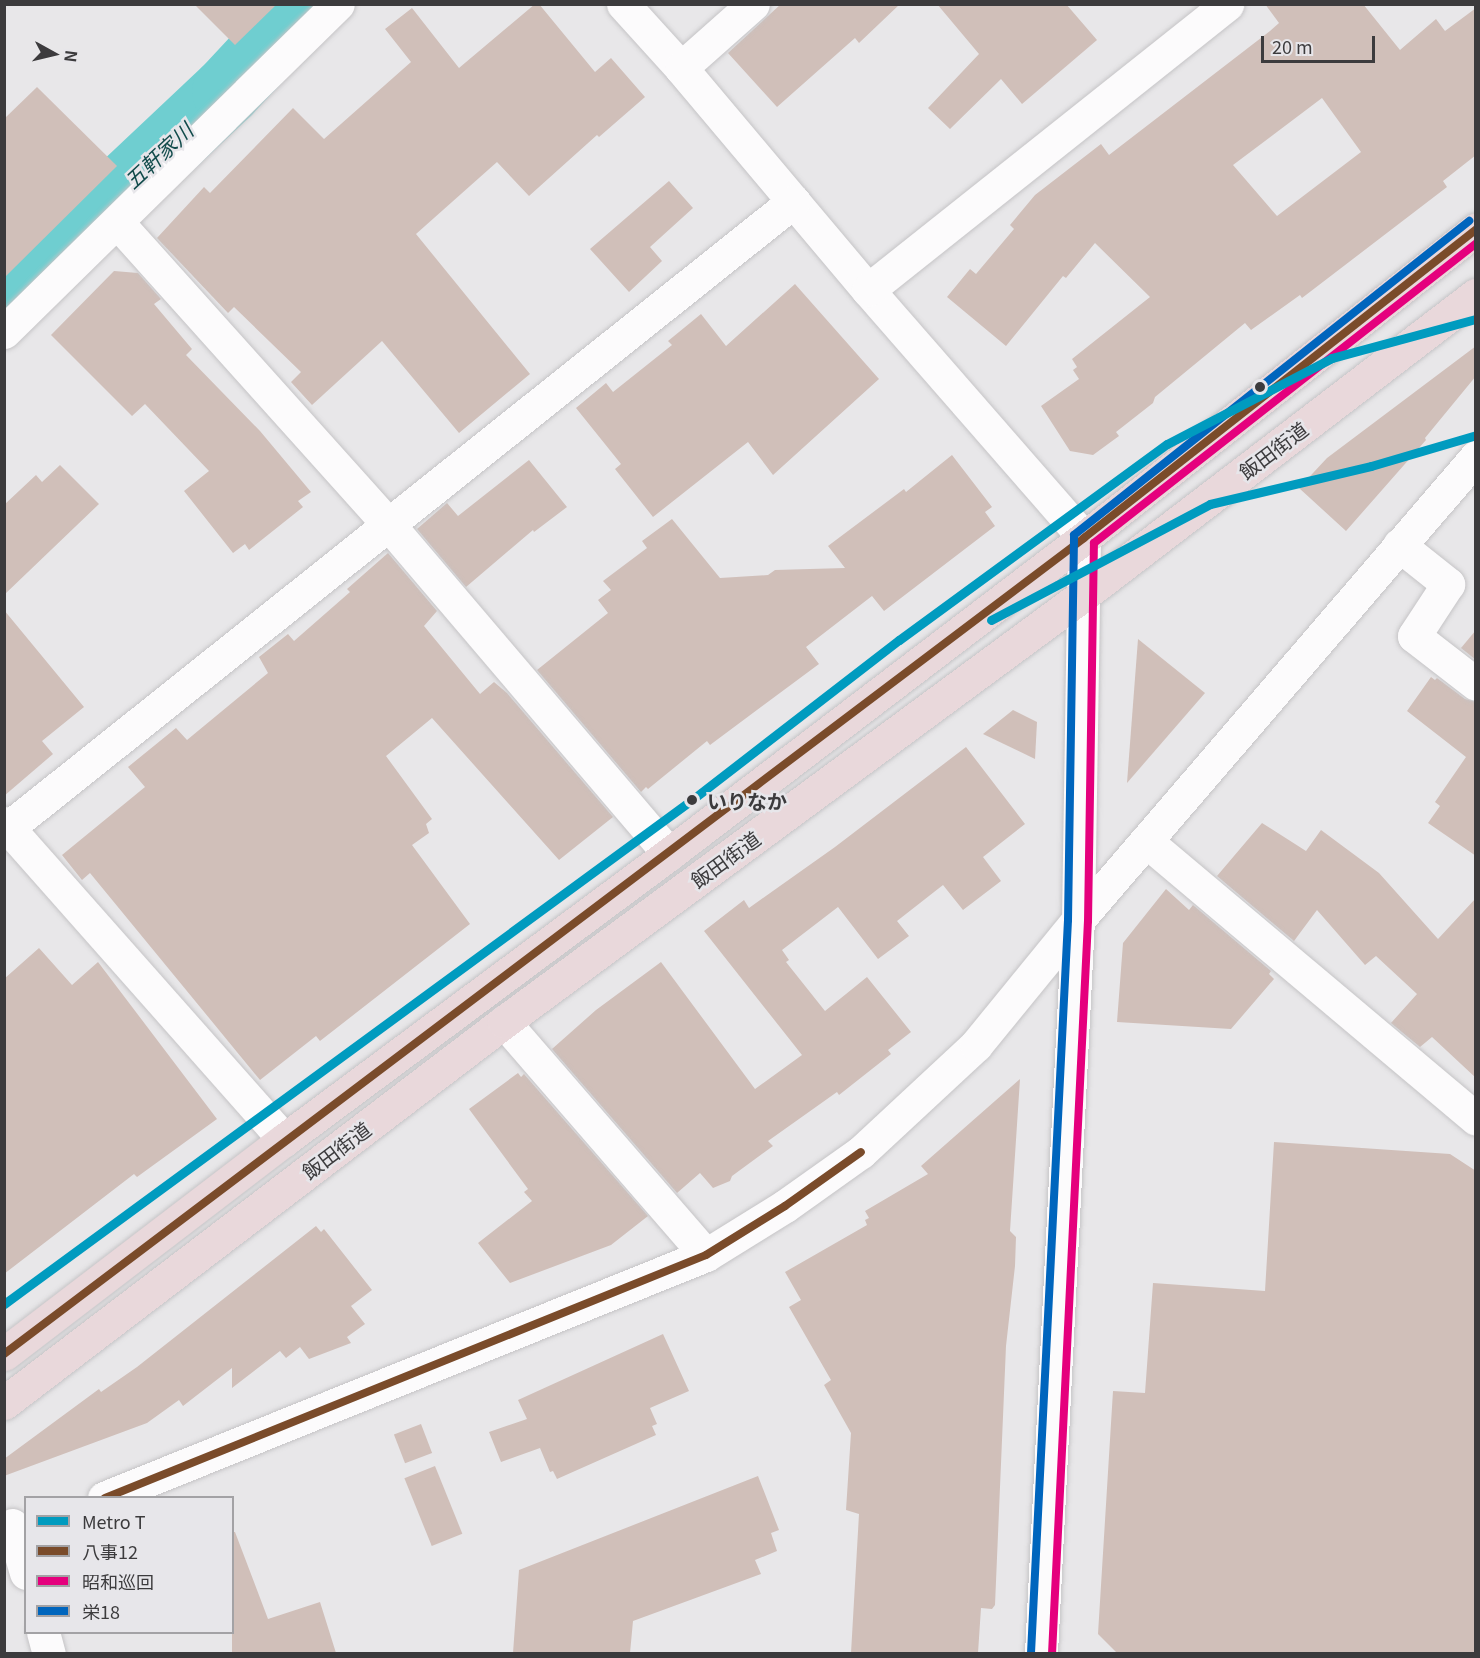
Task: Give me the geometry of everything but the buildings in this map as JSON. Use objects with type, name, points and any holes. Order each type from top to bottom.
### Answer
[{"type":"highway","name":"飯田街道","points":[[4,1354],[284,1140],[669,854],[1084,538],[1476,229]]},
{"type":"highway","name":"飯田街道","points":[[4,1403],[504,1022],[1082,596],[1476,295]]},
{"type":"street","points":[[4,332],[338,4]]},
{"type":"street","points":[[623,4],[681,68],[868,290],[1084,538],[1078,920],[1041,1653]]},
{"type":"street","points":[[681,68],[753,4]]},
{"type":"street","points":[[868,290],[1227,4]]},
{"type":"street","points":[[284,1140],[6,827],[794,201]]},
{"type":"street","points":[[117,222],[389,525],[669,854]]},
{"type":"street","points":[[106,1496],[706,1255],[785,1206],[861,1152],[976,1045],[1078,920],[1476,457]]},
{"type":"street","points":[[1399,545],[1448,584],[1414,636],[1476,684]]},
{"type":"street","points":[[1146,841],[1476,1119]]},
{"type":"street","points":[[504,1022],[706,1255]]},
{"type":"street","points":[[14,1524],[24,1565]]},
{"type":"street","points":[[44,1634],[49,1653]]},
{"type":"waterway","name":"五軒家川","points":[[4,300],[226,91],[307,4]]},
{"type":"metro line","name":"T","points":[[4,1304],[693,799],[899,640],[1167,444],[1332,358],[1476,319]]},
{"type":"metro line","name":"T","points":[[991,620],[1210,504],[1371,466],[1476,435]]},
{"type":"transit line","name":"栄18","points":[[1031,1653],[1068,920],[1074,535],[1469,221]]},
{"type":"transit line","name":"八事12","points":[[4,1354],[1084,538],[1476,229]]},
{"type":"transit line","name":"昭和巡回","points":[[1052,1654],[1088,921],[1094,543],[1476,243]]},
{"type":"transit line","name":"八事12","points":[[110,1496],[706,1255],[785,1206],[861,1152]]},
{"type":"place","name":"いりなか","points":[[692,800]]}]
